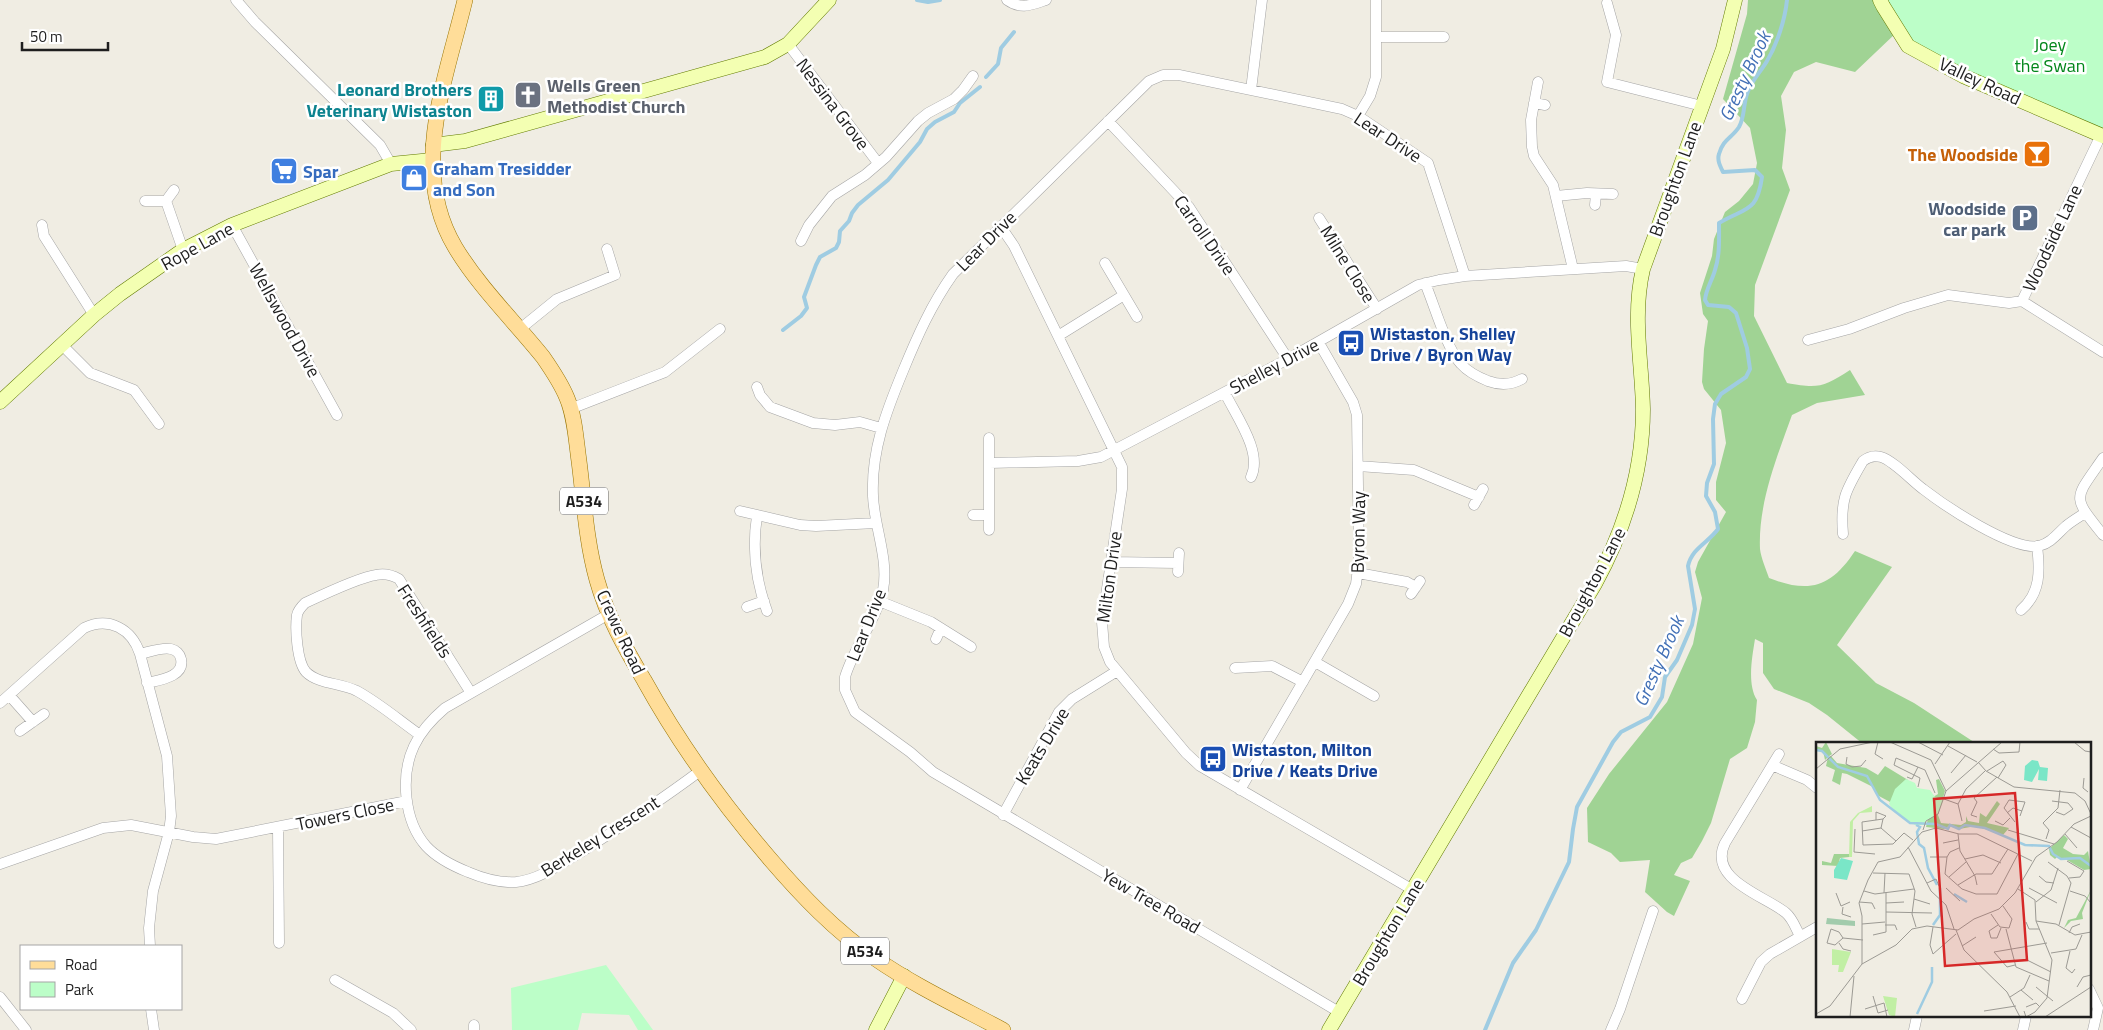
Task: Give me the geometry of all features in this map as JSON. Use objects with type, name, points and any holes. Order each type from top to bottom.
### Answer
[{"type":"main road","name":"Crewe Road","points":[[465,0],[440,101],[433,152],[436,200],[455,246],[469,267],[554,373],[567,398],[576,436],[591,559],[609,614],[653,697],[700,771],[752,839],[796,888],[855,943],[904,976],[1003,1030]]},
{"type":"street","points":[[236,0],[255,22],[380,145],[391,164]]},
{"type":"street","name":"Rope Lane","points":[[0,402],[61,344],[120,294],[183,250],[232,225],[391,164],[464,141],[765,57],[788,44],[828,0]]},
{"type":"street","points":[[1007,0],[1015,6],[1023,7],[1046,0]]},
{"type":"street","points":[[1251,90],[1262,0]]},
{"type":"street","points":[[1358,116],[1373,88],[1377,62],[1376,0]]},
{"type":"street","name":"Broughton Lane","points":[[1329,1030],[1595,584],[1628,513],[1638,474],[1642,431],[1637,303],[1643,269],[1729,29],[1735,0]]},
{"type":"street","name":"Valley Road","points":[[1880,0],[1908,46],[1963,76],[2102,136]]},
{"type":"street","points":[[1607,2],[1616,35],[1606,82],[1702,106]]},
{"type":"street","points":[[1377,37],[1444,37]]},
{"type":"street","name":"Nessina Grove","points":[[788,44],[878,163]]},
{"type":"street","name":"Lear Drive","points":[[962,790],[933,772],[910,752],[861,718],[852,708],[845,690],[845,677],[879,602],[882,591],[884,575],[873,496],[877,444],[881,428],[920,330],[938,295],[962,264],[1149,81],[1163,75],[1179,75],[1342,109],[1358,116],[1428,163],[1465,276]]},
{"type":"street","name":"Nessina Grove","points":[[801,241],[813,219],[832,196],[878,163],[896,147],[918,121],[954,98],[963,90],[972,76]]},
{"type":"street","points":[[1538,82],[1531,131],[1532,147],[1534,156],[1553,185],[1573,269]]},
{"type":"street","points":[[1534,103],[1545,105]]},
{"type":"street","name":"Carroll Drive","points":[[1108,121],[1189,207],[1288,359]]},
{"type":"street","name":"Woodside Lane","points":[[1808,340],[1849,329],[1904,308],[1948,295],[2009,303],[2022,302],[2102,136]]},
{"type":"street","points":[[166,201],[174,190]]},
{"type":"street","points":[[1556,196],[1587,193],[1613,194]]},
{"type":"street","points":[[1595,205],[1596,194]]},
{"type":"street","points":[[145,201],[166,201]]},
{"type":"street","points":[[166,201],[183,250]]},
{"type":"street","name":"Milne Close","points":[[1319,218],[1377,309]]},
{"type":"street","points":[[42,224],[44,236],[94,315]]},
{"type":"street","name":"Wellswood Drive","points":[[232,225],[337,416]]},
{"type":"street","name":"Milton Drive","points":[[1001,226],[1014,246],[1122,467],[1123,480],[1101,629],[1104,647],[1110,662],[1192,760],[1240,790],[1413,890]]},
{"type":"street","points":[[520,329],[557,299],[615,275],[607,249]]},
{"type":"street","points":[[1105,263],[1137,317]]},
{"type":"street","name":"Shelley Drive","points":[[990,463],[1078,461],[1101,457],[1225,393],[1425,283],[1465,276],[1573,269],[1626,266],[1643,269]]},
{"type":"street","points":[[1425,283],[1453,353],[1461,364],[1485,380],[1517,385]]},
{"type":"street","points":[[1058,336],[1124,296]]},
{"type":"street","points":[[2022,302],[2103,352]]},
{"type":"street","points":[[570,409],[665,372],[720,328]]},
{"type":"street","name":"Byron Way","points":[[1240,790],[1348,604],[1358,573],[1358,420],[1355,407],[1319,342]]},
{"type":"street","points":[[61,344],[90,373],[134,390],[159,424]]},
{"type":"street","points":[[1225,393],[1252,447],[1256,465],[1251,477]]},
{"type":"street","points":[[756,394],[770,407],[813,423],[835,425],[860,422],[881,428]]},
{"type":"street","points":[[989,438],[989,530]]},
{"type":"street","points":[[1843,534],[1842,510],[1844,495],[1863,461],[1868,457],[1876,456],[1886,460],[1925,491],[1976,524],[2025,545],[2037,546],[2054,539],[2085,513]]},
{"type":"street","points":[[2103,458],[2080,494],[2080,505],[2103,535]]},
{"type":"street","points":[[1358,466],[1414,470],[1479,497]]},
{"type":"street","points":[[740,511],[757,516],[816,526],[876,524]]},
{"type":"street","points":[[973,514],[989,515]]},
{"type":"street","points":[[747,607],[765,606],[754,546],[757,516]]},
{"type":"street","points":[[2021,610],[2032,598],[2038,584],[2039,562],[2037,546]]},
{"type":"street","points":[[1110,562],[1178,563]]},
{"type":"street","points":[[1358,573],[1407,582],[1415,587]]},
{"type":"street","name":"Freshfields","points":[[420,736],[359,692],[316,678],[308,673],[300,662],[298,654],[297,613],[305,603],[370,576],[383,574],[399,579],[471,693]]},
{"type":"street","points":[[879,602],[941,628],[971,647]]},
{"type":"street","name":"Berkeley Crescent","points":[[609,614],[471,693],[431,720],[414,745],[408,764],[407,800],[414,826],[426,846],[432,852],[458,868],[475,875],[516,882],[543,873],[623,826],[700,771]]},
{"type":"street","points":[[0,703],[78,631],[89,625],[109,623],[124,629],[134,640],[140,654],[167,756],[171,816],[153,891],[149,928],[150,945]]},
{"type":"street","points":[[936,639],[941,628]]},
{"type":"street","points":[[140,654],[169,648],[177,652],[182,660],[180,669],[174,675],[147,683]]},
{"type":"street","points":[[1315,662],[1374,696]]},
{"type":"street","points":[[1242,670],[1272,666],[1303,682]]},
{"type":"street","name":"Keats Drive","points":[[1003,814],[1060,712],[1072,699],[1117,671]]},
{"type":"street","points":[[9,695],[34,722]]},
{"type":"street","points":[[20,731],[44,714]]},
{"type":"street","points":[[1779,754],[1774,766],[1725,844],[1722,854],[1725,866],[1732,878],[1786,913],[1800,936]]},
{"type":"street","points":[[1774,766],[1807,780],[1816,787]]},
{"type":"street","name":"Yew Tree Road","points":[[962,790],[1339,1012]]},
{"type":"street","name":"Towers Close","points":[[279,942],[278,828],[407,800]]},
{"type":"street","points":[[0,864],[103,828],[131,825],[193,837],[216,839],[278,828]]},
{"type":"street","points":[[1611,1030],[1653,911]]},
{"type":"street","points":[[1742,999],[1761,962],[1770,954],[1816,928]]},
{"type":"street","points":[[876,1030],[904,976]]},
{"type":"street","points":[[335,980],[393,1013],[411,1030]]},
{"type":"street","points":[[2090,991],[2098,1008],[2093,1030]]},
{"type":"street","points":[[0,997],[26,1030]]},
{"type":"street","points":[[0,1015],[9,1008]]},
{"type":"street","points":[[151,1010],[154,1030]]},
{"type":"green space","points":[[1748,0],[2103,0],[1896,33],[1855,72],[1816,62],[1794,72],[1781,96],[1786,130],[1782,168],[1790,190],[1755,285],[1754,316],[1787,383],[1806,386],[1820,385],[1834,380],[1850,370],[1865,395],[1817,403],[1792,415],[1765,497],[1760,532],[1762,560],[1769,578],[1796,586],[1808,586],[1828,580],[1837,573],[1855,551],[1892,567],[1837,645],[1876,683],[1914,703],[1974,742],[1861,742],[1809,703],[1774,689],[1763,673],[1763,643],[1755,639],[1751,679],[1757,700],[1755,722],[1747,748],[1730,759],[1711,823],[1702,841],[1692,858],[1681,863],[1674,875],[1690,881],[1674,916],[1645,892],[1650,860],[1620,862],[1611,853],[1588,842],[1587,808],[1609,774],[1667,702],[1693,644],[1702,598],[1695,572],[1698,562],[1726,512],[1716,500],[1716,482],[1726,443],[1721,410],[1704,389],[1702,382],[1708,321],[1703,314],[1700,293],[1712,256],[1714,239],[1725,212],[1739,201],[1753,184],[1757,163],[1750,128],[1723,99],[1747,14]]},
{"type":"green space","name":"Joey the Swan","points":[[1880,0],[2103,0],[2103,129],[1908,46]]},
{"type":"green space","points":[[606,965],[653,1030],[638,1030],[629,1015],[582,1013],[578,1030],[512,1030],[511,988]]},
{"type":"waterway","points":[[917,0],[928,2],[940,0]]},
{"type":"waterway","name":"Gresty Brook","points":[[1485,1030],[1513,963],[1536,930],[1569,862],[1577,807],[1613,742],[1621,732],[1650,717],[1662,697],[1665,677],[1677,660],[1692,625],[1695,609],[1688,566],[1697,550],[1718,529],[1715,512],[1706,496],[1707,483],[1714,464],[1713,419],[1715,404],[1721,394],[1746,377],[1750,369],[1747,348],[1736,313],[1729,307],[1708,305],[1705,300],[1718,259],[1719,223],[1749,208],[1757,197],[1762,177],[1755,170],[1723,172],[1718,156],[1725,142],[1741,123],[1749,89],[1767,61],[1777,40],[1787,0]]},
{"type":"waterway","points":[[986,77],[998,64],[1001,48],[1014,32]]},
{"type":"waterway","points":[[783,330],[801,316],[807,308],[804,297],[816,265],[820,257],[836,248],[839,242],[840,231],[849,221],[858,205],[888,180],[920,142],[927,129],[935,122],[954,112],[960,103],[980,87]]},
{"type":"place","name":"Wells Green Methodist Church","points":[[528,95]]},
{"type":"place","name":"Leonard Brothers Veterinary Wistaston","points":[[491,99]]},
{"type":"place","name":"The Woodside","points":[[2037,154]]},
{"type":"place","name":"Spar","points":[[284,171]]},
{"type":"place","name":"Graham Tresidder and Son","points":[[414,178]]},
{"type":"place","name":"Woodside car park","points":[[2025,218]]},
{"type":"place","name":"Wistaston, Shelley Drive / Byron Way","points":[[1351,343]]},
{"type":"place","name":"Wistaston, Milton Drive / Keats Drive","points":[[1213,759]]}]
